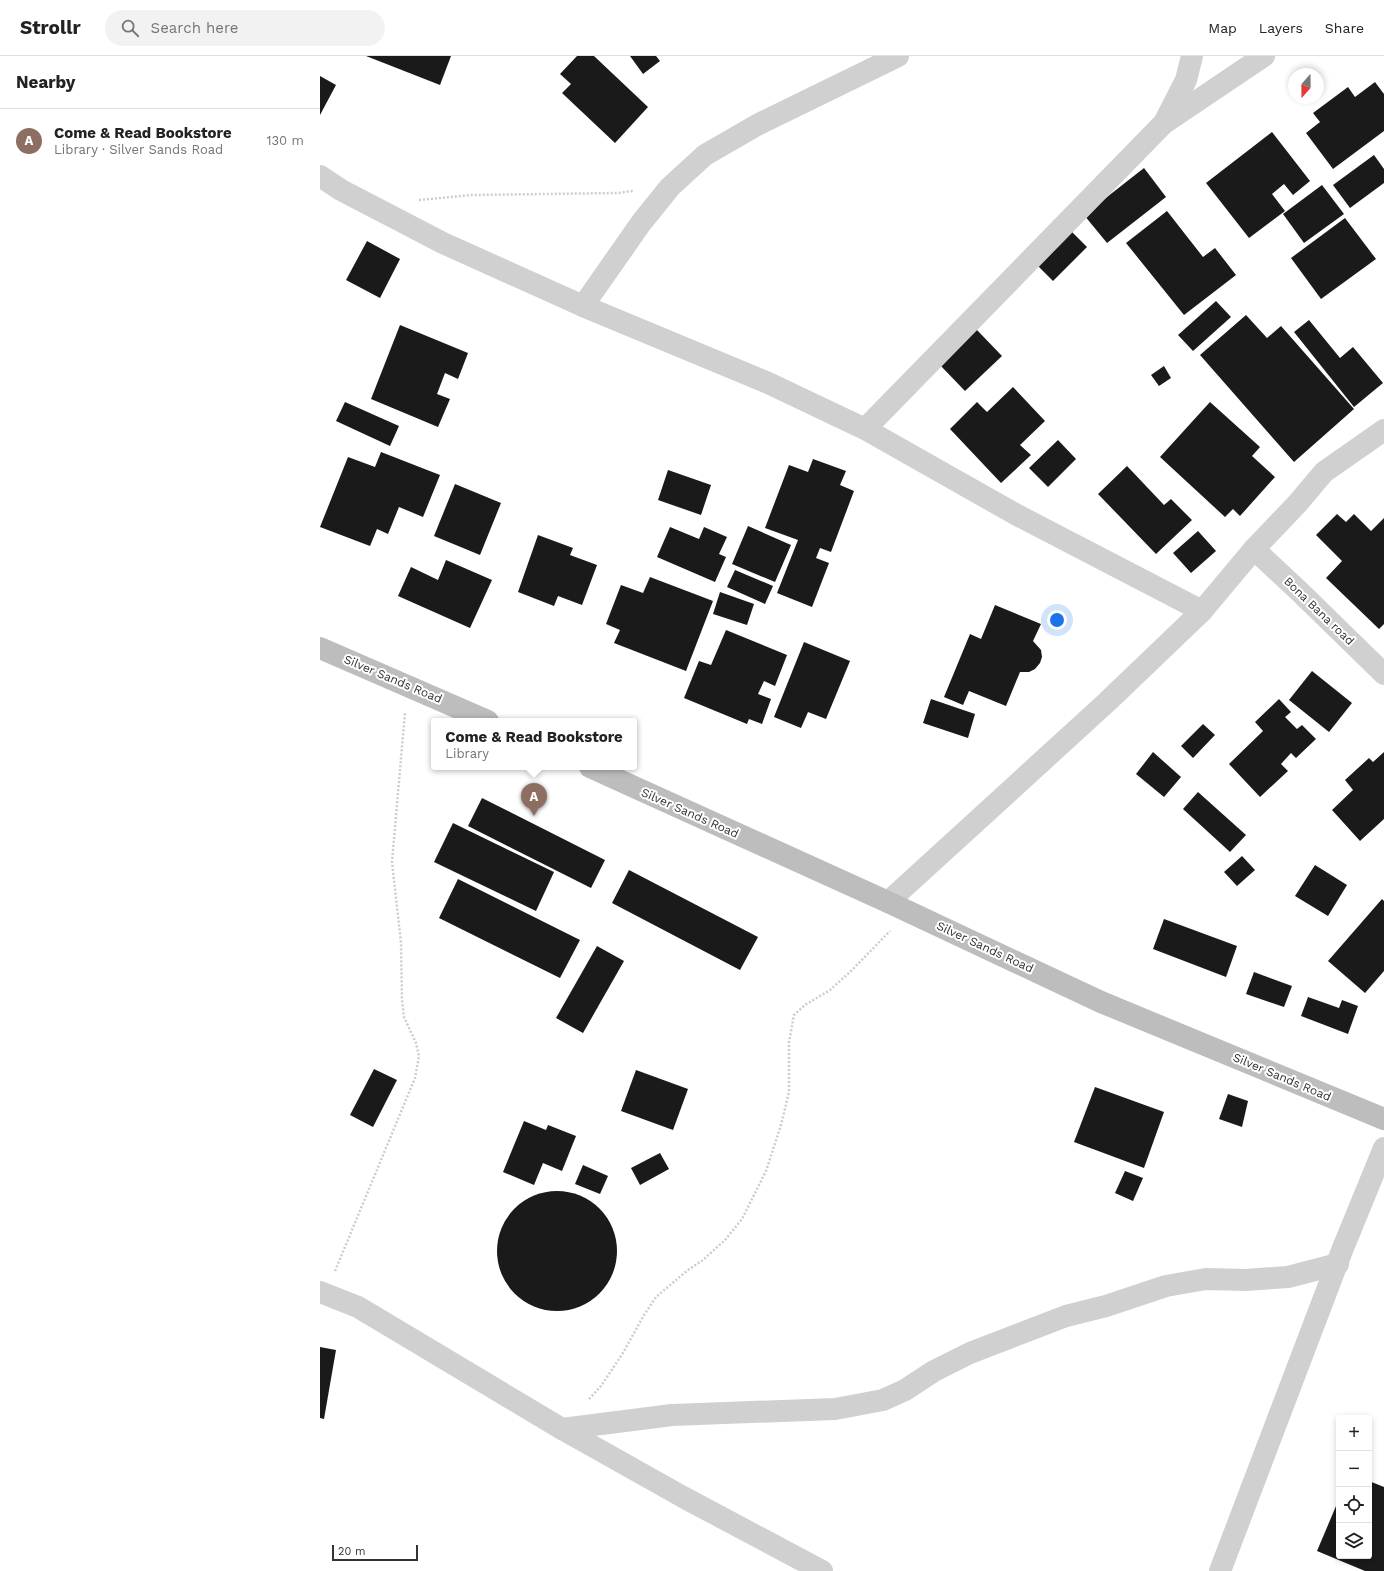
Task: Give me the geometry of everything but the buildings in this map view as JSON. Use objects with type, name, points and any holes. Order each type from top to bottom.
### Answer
[{"type":"street","points":[[583,306],[641,223],[670,187],[704,155],[757,126],[898,56]]},
{"type":"street","points":[[1163,124],[1186,80],[1192,56]]},
{"type":"street","points":[[865,429],[1163,124],[1264,56]]},
{"type":"street","points":[[320,176],[341,190],[443,243],[583,306],[766,382],[865,429],[1017,515],[1202,611]]},
{"type":"street","points":[[898,907],[1202,611],[1254,549],[1297,504],[1324,472],[1384,430]]},
{"type":"street","name":"Bona Bana road","points":[[1254,549],[1384,674]]},
{"type":"street","name":"Silver Sands Road","points":[[320,648],[481,718]]},
{"type":"street","name":"Silver Sands Road","points":[[597,770],[898,907],[1101,1002],[1384,1119]]},
{"type":"street","points":[[1220,1571],[1384,1148]]},
{"type":"street","points":[[562,1428],[610,1424],[672,1415],[835,1409],[883,1400],[905,1390],[934,1371],[970,1354],[1066,1316],[1106,1306],[1166,1286],[1206,1279],[1245,1280],[1288,1278],[1338,1264]]},
{"type":"street","points":[[323,1293],[358,1307],[389,1324],[562,1428],[683,1497],[822,1571]]},
{"type":"path","points":[[416,201],[472,195],[618,193],[670,187]]},
{"type":"path","points":[[323,1293],[415,1078],[419,1056],[416,1043],[404,1017],[402,1000],[401,943],[392,862],[408,685]]},
{"type":"path","points":[[587,1401],[601,1386],[623,1353],[644,1315],[656,1297],[725,1240],[742,1219],[766,1171],[781,1125],[789,1092],[789,1042],[794,1015],[805,1005],[830,990],[874,949],[898,907]]},
{"type":"place","name":"Come & Read Bookstore","points":[[534,816]]}]
